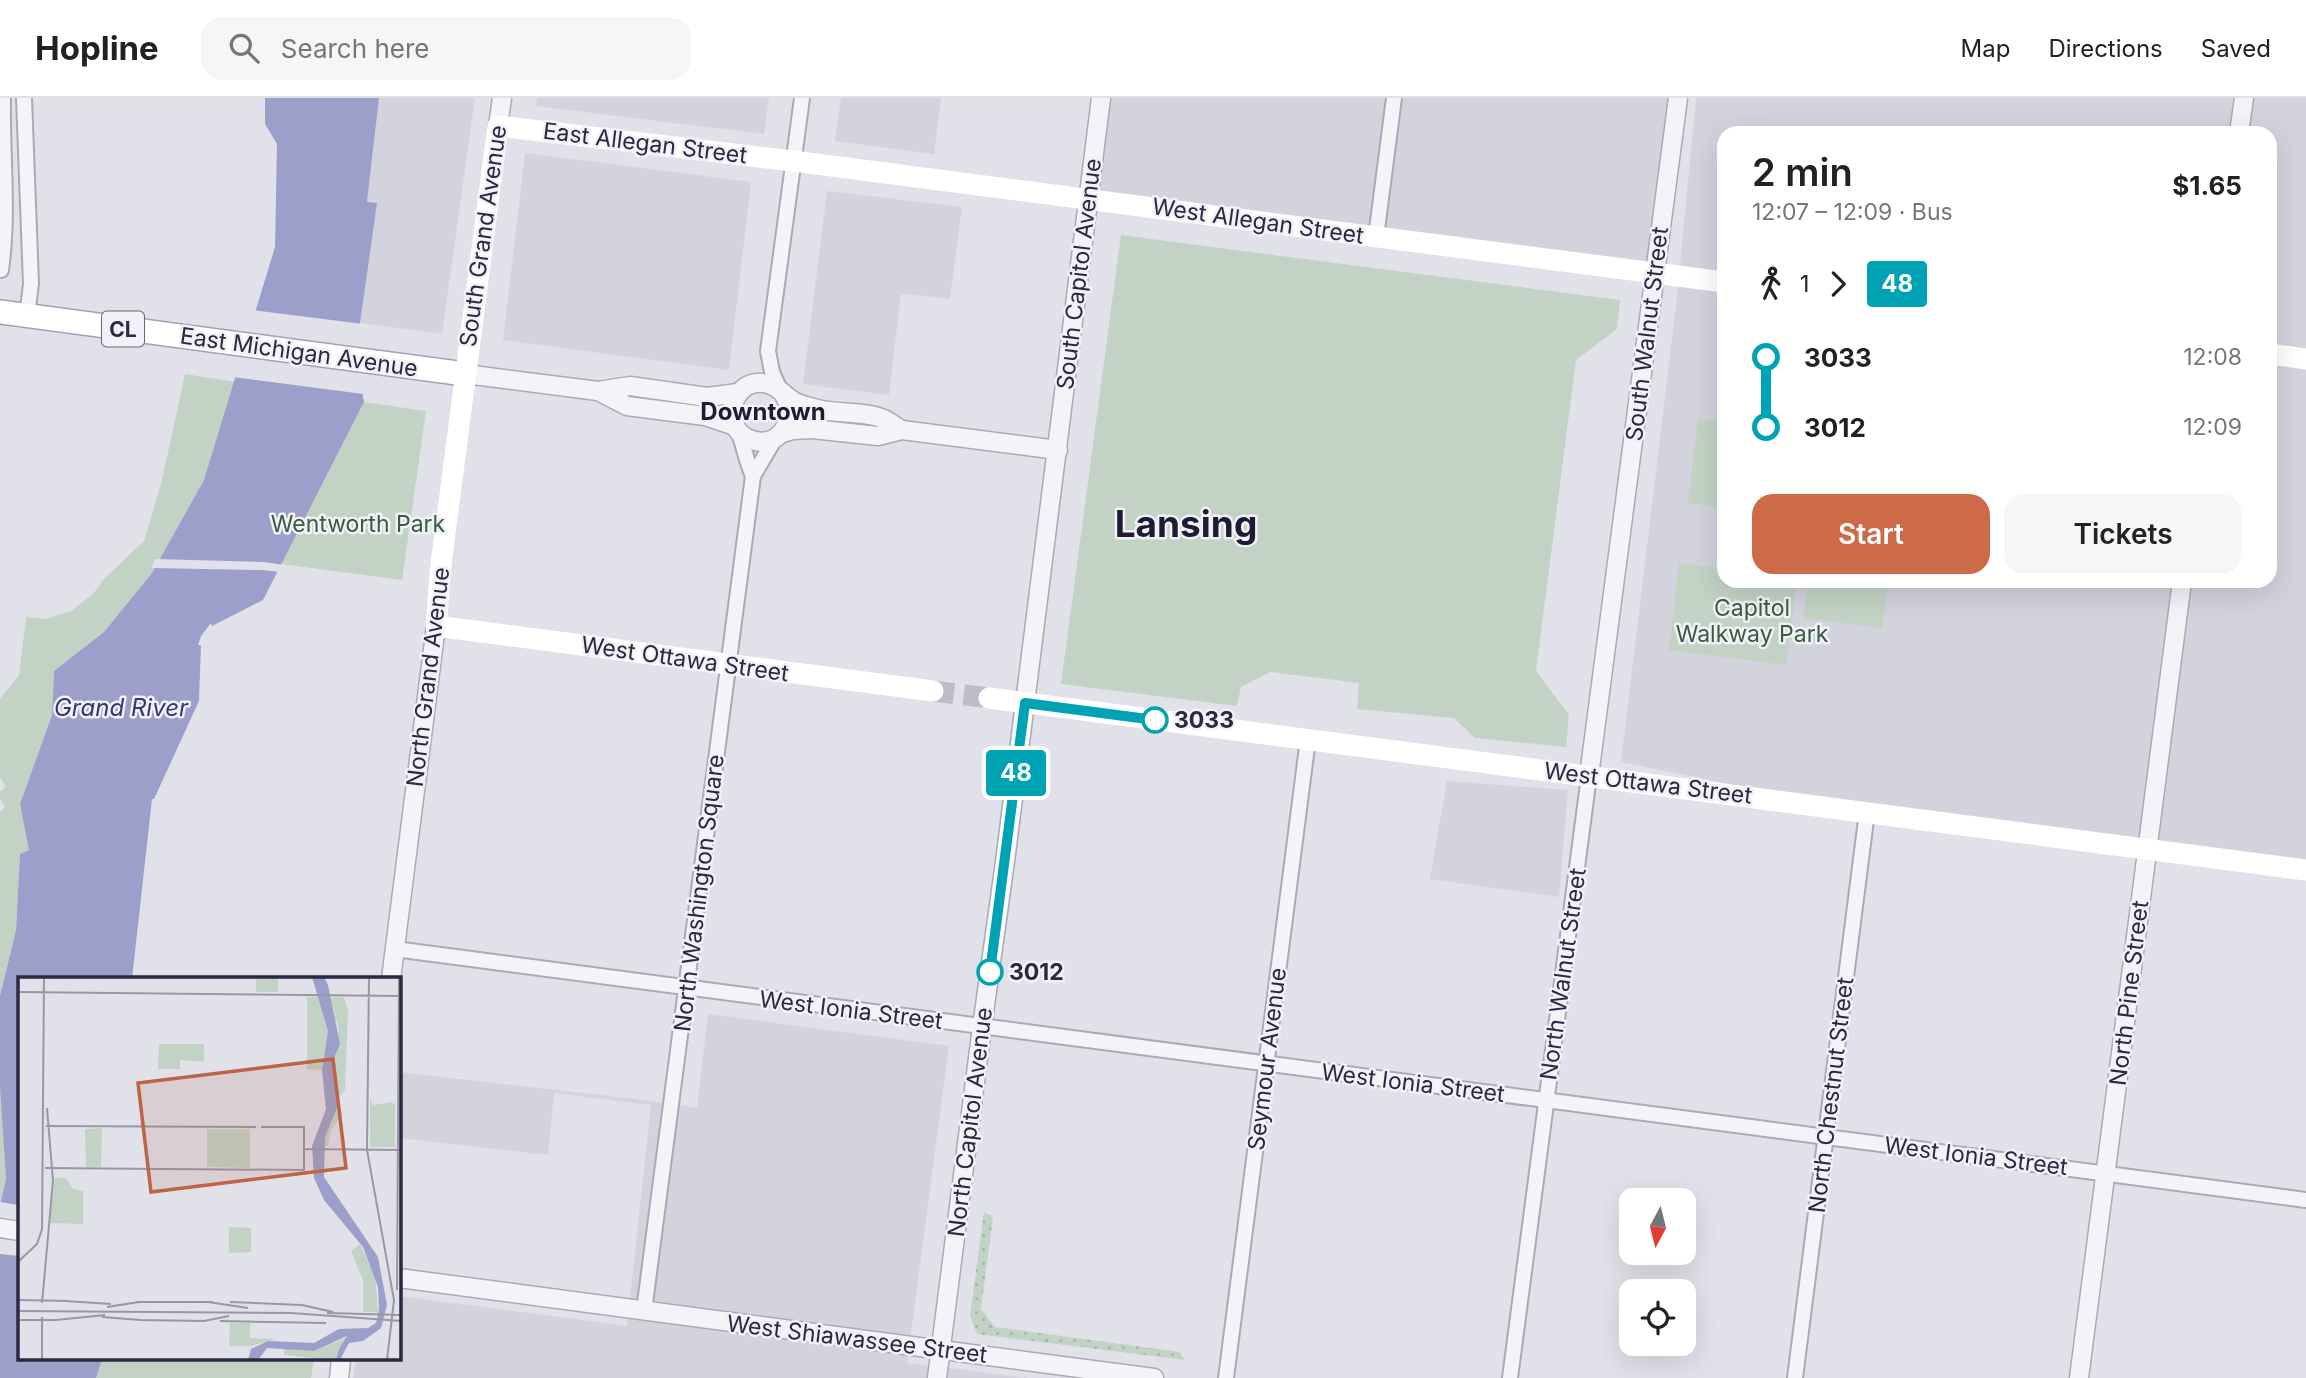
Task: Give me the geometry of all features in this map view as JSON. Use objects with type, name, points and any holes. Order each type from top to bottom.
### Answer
[{"type":"main road","name":"East Allegan Street","points":[[498,126],[793,161]]},
{"type":"main road","name":"South Grand Avenue","points":[[465,374],[498,126]]},
{"type":"main road","name":"West Allegan Street","points":[[793,161],[1717,281]]},
{"type":"main road","name":"East Michigan Avenue","points":[[0,312],[465,374]]},
{"type":"main road","points":[[2277,355],[2306,359]]},
{"type":"main road","name":"North Grand Avenue","points":[[436,626],[437,597],[465,374]]},
{"type":"main road","name":"West Ottawa Street","points":[[436,626],[933,691]]},
{"type":"main road","name":"West Ottawa Street","points":[[989,698],[2306,870]]},
{"type":"street","points":[[1,270],[6,208],[1,146],[3,98]]},
{"type":"street","points":[[24,98],[31,284],[27,316]]},
{"type":"street","name":"South Grand Avenue","points":[[498,126],[502,98]]},
{"type":"street","points":[[753,476],[789,422],[789,402],[772,372],[768,351],[802,98]]},
{"type":"street","name":"South Capitol Avenue","points":[[1058,450],[1101,98]]},
{"type":"street","points":[[1376,237],[1394,98]]},
{"type":"street","name":"South Walnut Street","points":[[1616,570],[1678,98]]},
{"type":"street","points":[[2240,126],[2244,98]]},
{"type":"street","points":[[753,476],[732,409],[768,351]]},
{"type":"street","name":"East Michigan Avenue","points":[[465,374],[598,391],[630,386],[707,397],[743,389]]},
{"type":"street","points":[[743,389],[765,383],[782,391],[795,402],[814,409],[882,418],[902,430]]},
{"type":"street","name":"East Michigan Avenue","points":[[598,391],[627,406],[705,416],[736,428]]},
{"type":"street","points":[[736,428],[744,436],[760,441],[793,430],[812,429],[878,436],[902,430],[1058,450]]},
{"type":"street","name":"North Capitol Avenue","points":[[937,1378],[1058,450]]},
{"type":"street","name":"North Washington Square","points":[[644,1311],[753,476]]},
{"type":"street","name":"North Walnut Street","points":[[1510,1378],[1616,570]]},
{"type":"street","name":"North Pine Street","points":[[2079,1378],[2181,588]]},
{"type":"street","name":"North Grand Avenue","points":[[391,977],[436,626]]},
{"type":"street","name":"Seymour Avenue","points":[[1226,1378],[1308,739]]},
{"type":"street","name":"North Chestnut Street","points":[[1795,1378],[1867,812]]},
{"type":"street","name":"West Ionia Street","points":[[395,950],[2306,1200]]},
{"type":"street","points":[[0,1228],[18,1231]]},
{"type":"street","name":"West Shiawassee Street","points":[[401,1278],[1154,1378]]},
{"type":"street","points":[[339,1378],[341,1360]]},
{"type":"shaded area","points":[[379,98],[475,98],[442,334],[360,323],[376,204],[367,202]]},
{"type":"shaded area","points":[[537,98],[769,98],[764,134],[536,106]]},
{"type":"shaded area","points":[[841,98],[941,98],[934,154],[835,141]]},
{"type":"shaded area","points":[[1101,98],[1678,98],[1655,274],[1087,199]]},
{"type":"shaded area","points":[[1696,98],[2306,98],[2306,869],[1867,812],[1621,762],[1677,297]]},
{"type":"shaded area","points":[[525,153],[751,182],[729,370],[503,340]]},
{"type":"shaded area","points":[[827,191],[962,207],[950,299],[901,293],[889,395],[803,384]]},
{"type":"shaded area","points":[[1447,781],[1568,790],[1559,897],[1430,879]]},
{"type":"shaded area","points":[[708,1014],[949,1046],[907,1363],[1029,1378],[353,1378],[356,1360],[401,1360],[401,1296],[627,1326],[651,1105],[554,1093],[548,1155],[401,1138],[401,1072],[697,1108]]},
{"type":"green space","points":[[1121,235],[1620,300],[1617,329],[1576,360],[1536,671],[1569,715],[1566,747],[1475,738],[1454,718],[1357,709],[1359,683],[1271,672],[1241,687],[1237,706],[1061,684]]},
{"type":"green space","points":[[185,374],[235,382],[204,480],[152,573],[104,632],[54,671],[52,715],[20,804],[30,850],[20,854],[16,930],[0,996],[0,812],[5,807],[0,792],[6,787],[0,777],[0,699],[19,675],[26,617],[45,619],[71,611],[93,594],[104,579],[144,541],[162,480]]},
{"type":"green space","name":"Wentworth Park","points":[[364,402],[426,411],[402,580],[281,564]]},
{"type":"green space","points":[[1698,419],[1717,421],[1717,507],[1688,503]]},
{"type":"green space","name":"Capitol Walkway Park","points":[[1679,563],[1717,568],[1717,588],[1796,588],[1786,665],[1669,650]]},
{"type":"green space","name":"Capitol Walkway Park","points":[[1807,588],[1887,588],[1882,628],[1803,618]]},
{"type":"green space","points":[[0,1079],[6,1179],[0,1206]]},
{"type":"green space","points":[[984,1212],[993,1217],[981,1309],[995,1327],[1180,1352],[1185,1360],[977,1334],[970,1316]]},
{"type":"green space","points":[[102,1360],[314,1360],[311,1378],[96,1378]]},
{"type":"water","name":"Grand River","points":[[265,98],[379,98],[367,202],[377,203],[360,323],[364,402],[263,600],[212,626],[211,623],[201,636],[198,645],[201,645],[199,701],[152,799],[132,977],[18,977],[18,1360],[102,1360],[96,1378],[0,1378],[0,1206],[6,1179],[0,1087],[0,996],[16,930],[20,854],[29,850],[20,804],[52,715],[54,671],[104,632],[152,573],[204,480],[275,247],[277,144],[265,124]]},
{"type":"pier","points":[[253,310],[363,324],[367,399],[363,399],[363,394],[233,377]]},
{"type":"pier","points":[[155,559],[285,565],[281,572],[151,568]]},
{"type":"pier","points":[[0,1202],[18,1205],[18,1256],[0,1254]]},
{"type":"tunnel","points":[[933,691],[989,698]]},
{"type":"bus line","name":"48","points":[[990,972],[1025,703],[1155,720]]},
{"type":"place","name":"3033","points":[[1155,720]]},
{"type":"place","name":"3012","points":[[990,972]]},
{"type":"district","name":"Downtown","points":[[763,411]]},
{"type":"district","name":"Lansing","points":[[1186,523]]}]
